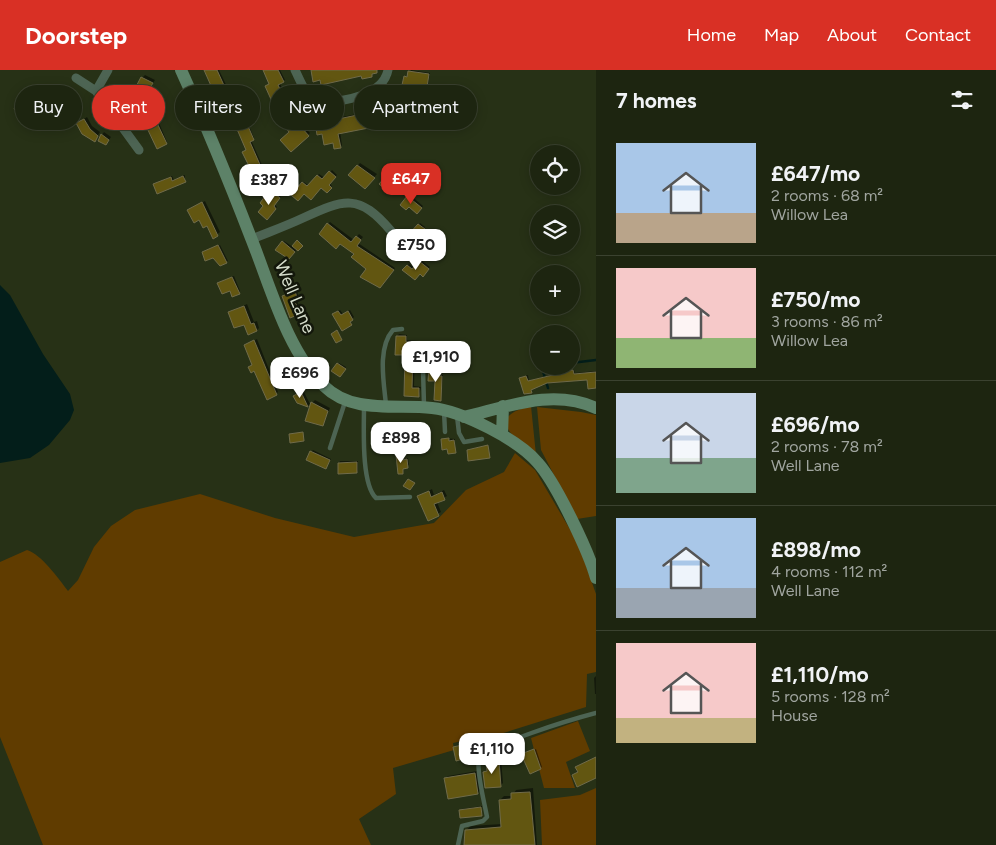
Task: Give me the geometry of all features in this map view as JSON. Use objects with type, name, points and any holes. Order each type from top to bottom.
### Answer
[{"type":"street","points":[[99,85],[108,70]]},
{"type":"street","name":"Well Lane","points":[[181,70],[290,334],[310,371],[325,388],[345,401],[364,405],[424,407],[444,410],[461,415],[502,435],[538,462],[549,478],[574,525],[596,578]]},
{"type":"street","points":[[295,70],[306,93],[316,102],[322,103],[361,95],[380,87],[386,79],[388,70]]},
{"type":"street","points":[[76,78],[92,88]]},
{"type":"street","points":[[124,130],[139,150]]},
{"type":"street","points":[[252,239],[286,226],[332,204],[348,202],[362,205],[378,215],[391,231]]},
{"type":"street","points":[[461,415],[532,400],[560,399],[595,406]]},
{"type":"street","points":[[502,435],[503,406]]},
{"type":"lane","points":[[386,406],[383,363],[387,336],[392,330],[402,329]]},
{"type":"lane","points":[[423,368],[424,407]]},
{"type":"lane","points":[[330,448],[345,401]]},
{"type":"lane","points":[[364,405],[367,479],[370,493],[376,498],[410,497]]},
{"type":"lane","points":[[444,410],[445,432]]},
{"type":"lane","points":[[461,415],[459,433],[464,442],[482,439]]},
{"type":"lane","points":[[458,845],[462,826],[483,822],[487,817],[478,763],[484,753],[508,742],[596,712]]},
{"type":"shaded area","points":[[531,406],[536,455],[512,435],[506,422],[509,416]]},
{"type":"shaded area","points":[[537,407],[596,415],[596,516],[577,519],[541,450]]},
{"type":"shaded area","points":[[515,453],[535,470],[578,543],[596,594],[596,672],[587,674],[586,707],[478,741],[476,738],[453,743],[454,750],[393,768],[396,794],[359,819],[371,845],[43,845],[0,737],[0,562],[27,550],[32,552],[44,562],[68,591],[78,580],[94,547],[111,526],[135,510],[200,494],[275,518],[354,537],[434,523],[466,490],[504,472]]},
{"type":"shaded area","points":[[578,721],[590,751],[566,762],[575,788],[544,788],[531,738]]},
{"type":"shaded area","points":[[596,788],[596,845],[542,845],[540,800],[580,795]]},
{"type":"water","points":[[0,285],[10,295],[43,354],[70,394],[74,410],[70,420],[49,445],[30,458],[0,463]]},
{"type":"building","points":[[204,70],[217,70],[224,85],[211,85]]},
{"type":"building","points":[[263,70],[278,70],[284,82],[278,85],[270,85],[270,97],[265,86],[269,84]]},
{"type":"building","points":[[311,70],[377,70],[377,73],[372,74],[372,77],[362,79],[361,76],[321,85],[320,80],[313,82]]},
{"type":"building","points":[[408,71],[429,74],[427,85],[402,85],[404,76],[407,77]]},
{"type":"building","points":[[141,77],[153,83],[152,85],[137,85]]},
{"type":"building","points":[[354,116],[354,130],[358,130],[338,134],[341,148],[334,149],[333,143],[324,145],[322,134],[317,135],[316,130],[344,130],[344,118]]},
{"type":"building","points":[[84,119],[90,129],[98,136],[95,142],[82,134],[80,130],[82,130],[82,120]]},
{"type":"building","points":[[148,130],[160,130],[167,144],[157,149]]},
{"type":"building","points":[[237,130],[250,130],[254,140],[250,142],[261,167],[252,172],[242,152],[246,150]]},
{"type":"building","points":[[287,130],[304,130],[309,136],[291,152],[280,140],[289,132]]},
{"type":"building","points":[[101,134],[109,140],[106,145],[98,141]]},
{"type":"building","points":[[357,165],[375,178],[365,189],[348,175]]},
{"type":"building","points":[[393,168],[398,172],[397,175],[400,172],[408,179],[399,189],[390,182],[385,189],[379,184]]},
{"type":"building","points":[[329,171],[336,177],[329,185],[332,188],[327,193],[321,188],[311,200],[304,194],[298,201],[291,195],[302,182],[307,186],[317,175],[322,179]]},
{"type":"building","points":[[183,176],[186,182],[157,194],[153,184],[171,177],[172,181]]},
{"type":"building","points":[[274,193],[280,198],[274,206],[276,209],[267,220],[258,212],[263,206],[260,203],[265,196],[269,199]]},
{"type":"building","points":[[407,196],[422,208],[417,214],[409,207],[406,210],[400,205]]},
{"type":"building","points":[[202,202],[218,236],[213,239],[207,226],[203,228],[199,220],[194,223],[187,210]]},
{"type":"building","points":[[327,223],[351,242],[356,236],[361,240],[357,246],[394,270],[380,288],[360,277],[366,269],[351,257],[354,254],[340,244],[336,249],[319,234]]},
{"type":"building","points":[[418,224],[425,229],[422,232],[431,240],[421,252],[413,246],[417,241],[409,234]]},
{"type":"building","points":[[297,240],[303,246],[298,251],[292,246]]},
{"type":"building","points":[[282,241],[295,252],[289,259],[275,250]]},
{"type":"building","points":[[218,245],[227,263],[220,266],[213,258],[205,261],[202,252]]},
{"type":"building","points":[[419,261],[429,269],[423,277],[420,274],[415,280],[402,270],[407,265],[412,269]]},
{"type":"building","points":[[232,277],[240,294],[232,297],[230,291],[222,294],[217,283]]},
{"type":"building","points":[[295,291],[298,301],[295,302],[300,314],[290,318],[282,296]]},
{"type":"building","points":[[244,306],[251,324],[254,323],[257,331],[248,335],[244,325],[234,328],[228,312]]},
{"type":"building","points":[[338,311],[341,315],[348,311],[353,320],[350,322],[352,325],[342,331],[332,314]]},
{"type":"building","points":[[337,330],[342,340],[336,343],[331,334]]},
{"type":"building","points":[[396,336],[406,336],[406,342],[418,343],[417,352],[413,352],[412,388],[419,388],[419,397],[404,396],[405,355],[395,355]]},
{"type":"building","points":[[254,340],[277,395],[267,400],[254,371],[251,373],[248,367],[252,365],[244,345]]},
{"type":"building","points":[[435,346],[448,348],[446,357],[433,355]]},
{"type":"building","points":[[337,363],[346,369],[340,377],[331,371]]},
{"type":"building","points":[[429,368],[437,369],[436,376],[442,376],[441,401],[434,400],[435,381],[428,381]]},
{"type":"building","points":[[596,372],[596,388],[588,389],[587,380],[547,383],[531,390],[532,393],[524,394],[519,378],[526,376],[528,381],[553,375],[580,375],[580,373]]},
{"type":"building","points":[[301,392],[308,407],[297,403],[293,396]]},
{"type":"building","points":[[311,402],[328,411],[323,426],[305,421]]},
{"type":"building","points":[[303,432],[304,441],[290,443],[289,434]]},
{"type":"building","points":[[449,438],[449,441],[454,440],[456,453],[448,454],[447,449],[442,450],[441,439]]},
{"type":"building","points":[[488,445],[490,458],[468,461],[467,450]]},
{"type":"building","points":[[310,451],[330,460],[326,469],[306,460]]},
{"type":"building","points":[[402,454],[403,460],[407,459],[408,468],[403,469],[403,474],[398,474],[396,455]]},
{"type":"building","points":[[357,462],[357,473],[338,474],[338,463]]},
{"type":"building","points":[[408,479],[415,483],[410,490],[403,486]]},
{"type":"building","points":[[429,491],[431,497],[442,492],[445,500],[434,504],[439,516],[428,521],[417,496]]},
{"type":"building","points":[[476,742],[478,755],[456,761],[453,747]]},
{"type":"building","points":[[534,749],[541,769],[530,774],[521,754]]},
{"type":"building","points":[[596,757],[596,778],[577,787],[572,775],[578,772],[575,767]]},
{"type":"building","points":[[499,760],[501,787],[485,788],[483,772],[487,771],[486,761]]},
{"type":"building","points":[[475,773],[478,794],[448,799],[444,778]]},
{"type":"building","points":[[530,792],[535,845],[464,845],[465,830],[501,827],[499,800],[511,799],[511,793]]},
{"type":"building","points":[[481,807],[482,816],[460,818],[459,810]]},
{"type":"waterway","points":[[580,362],[596,360]]},
{"type":"waterway","points":[[544,375],[548,388]]}]
